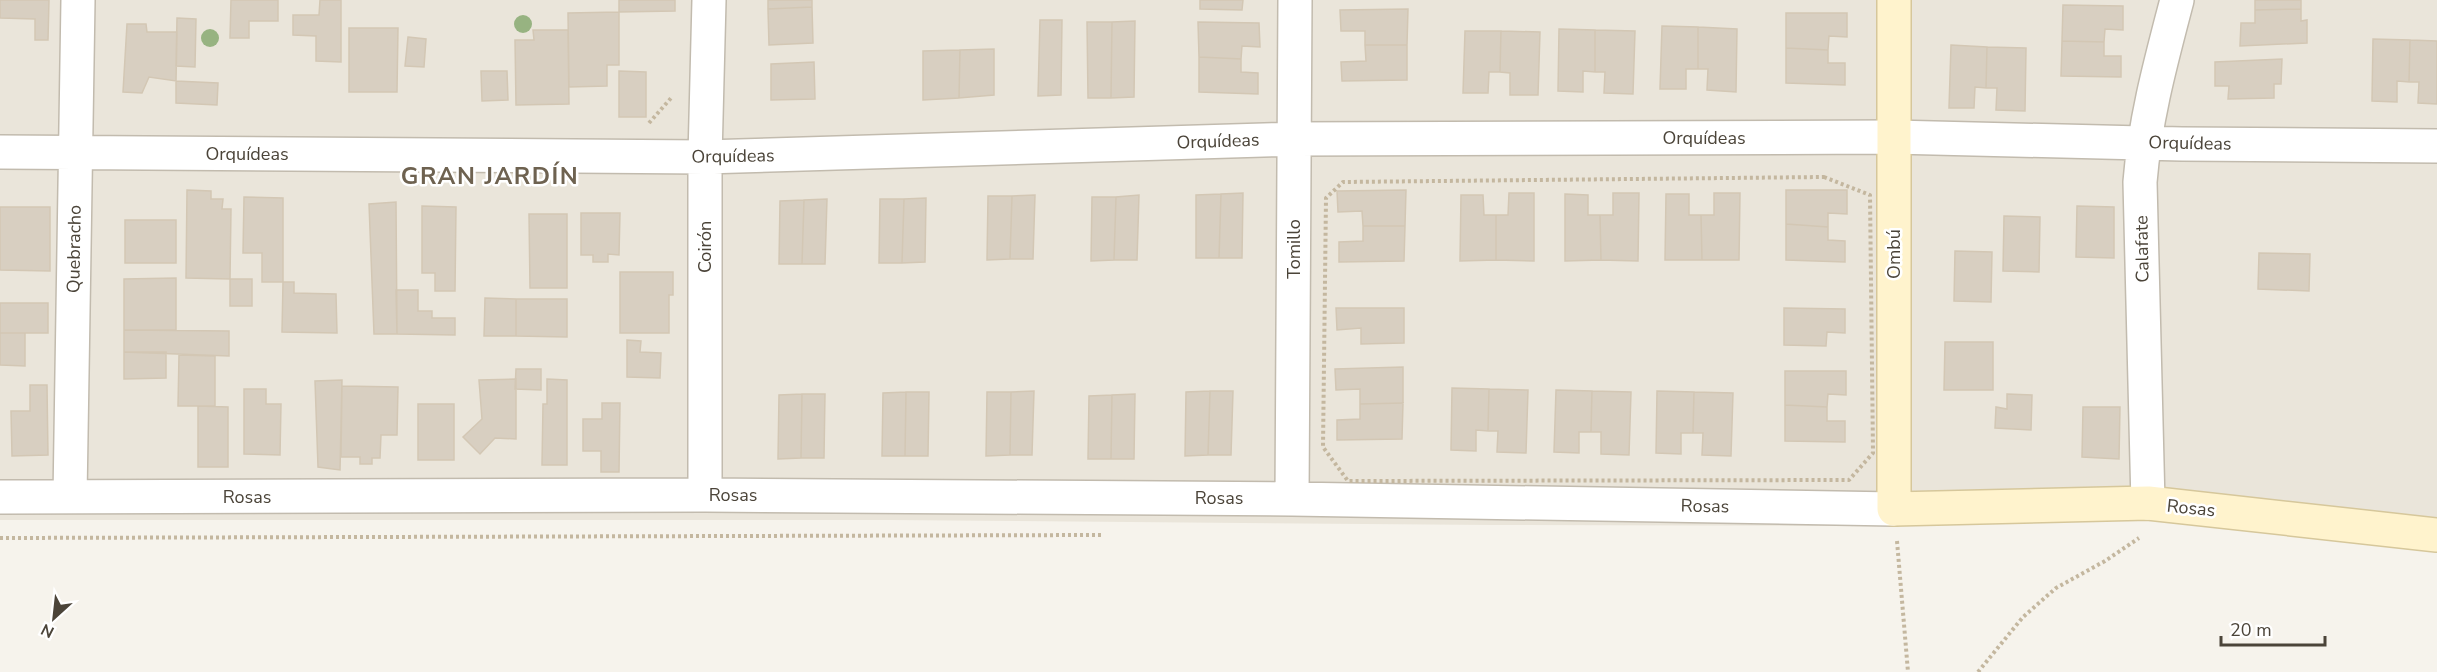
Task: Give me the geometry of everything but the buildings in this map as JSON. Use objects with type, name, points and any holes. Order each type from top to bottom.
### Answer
[{"type":"street","name":"Quebracho","points":[[70,497],[78,0]]},
{"type":"street","name":"Coirón","points":[[705,495],[705,157],[709,0]]},
{"type":"street","name":"Tomillo","points":[[1292,499],[1295,0]]},
{"type":"street","name":"Ombú","points":[[1894,0],[1894,509]]},
{"type":"street","name":"Calafate","points":[[2148,503],[2140,182],[2143,142],[2151,99],[2177,0]]},
{"type":"street","name":"Orquídeas","points":[[0,152],[705,157],[1294,139],[1894,137],[2437,146]]},
{"type":"street","name":"Rosas","points":[[0,497],[705,495],[1292,499],[1894,509],[2148,503],[2437,535]]},
{"type":"path","points":[[642,124],[648,124],[680,88]]},
{"type":"path","points":[[1824,177],[1870,195],[1873,453],[1849,480],[1348,481],[1323,447],[1326,198],[1343,182],[1824,177]]},
{"type":"path","points":[[1978,672],[2023,617],[2056,588],[2105,561],[2144,535],[2148,503]]},
{"type":"path","points":[[1894,509],[1908,672]]},
{"type":"path","points":[[0,538],[1107,535]]},
{"type":"shaded area","points":[[0,0],[2437,0],[2437,534],[2320,522],[1893,507],[1895,526],[890,520],[0,520]]},
{"type":"district","name":"GRAN JARDÍN","points":[[490,176]]}]
